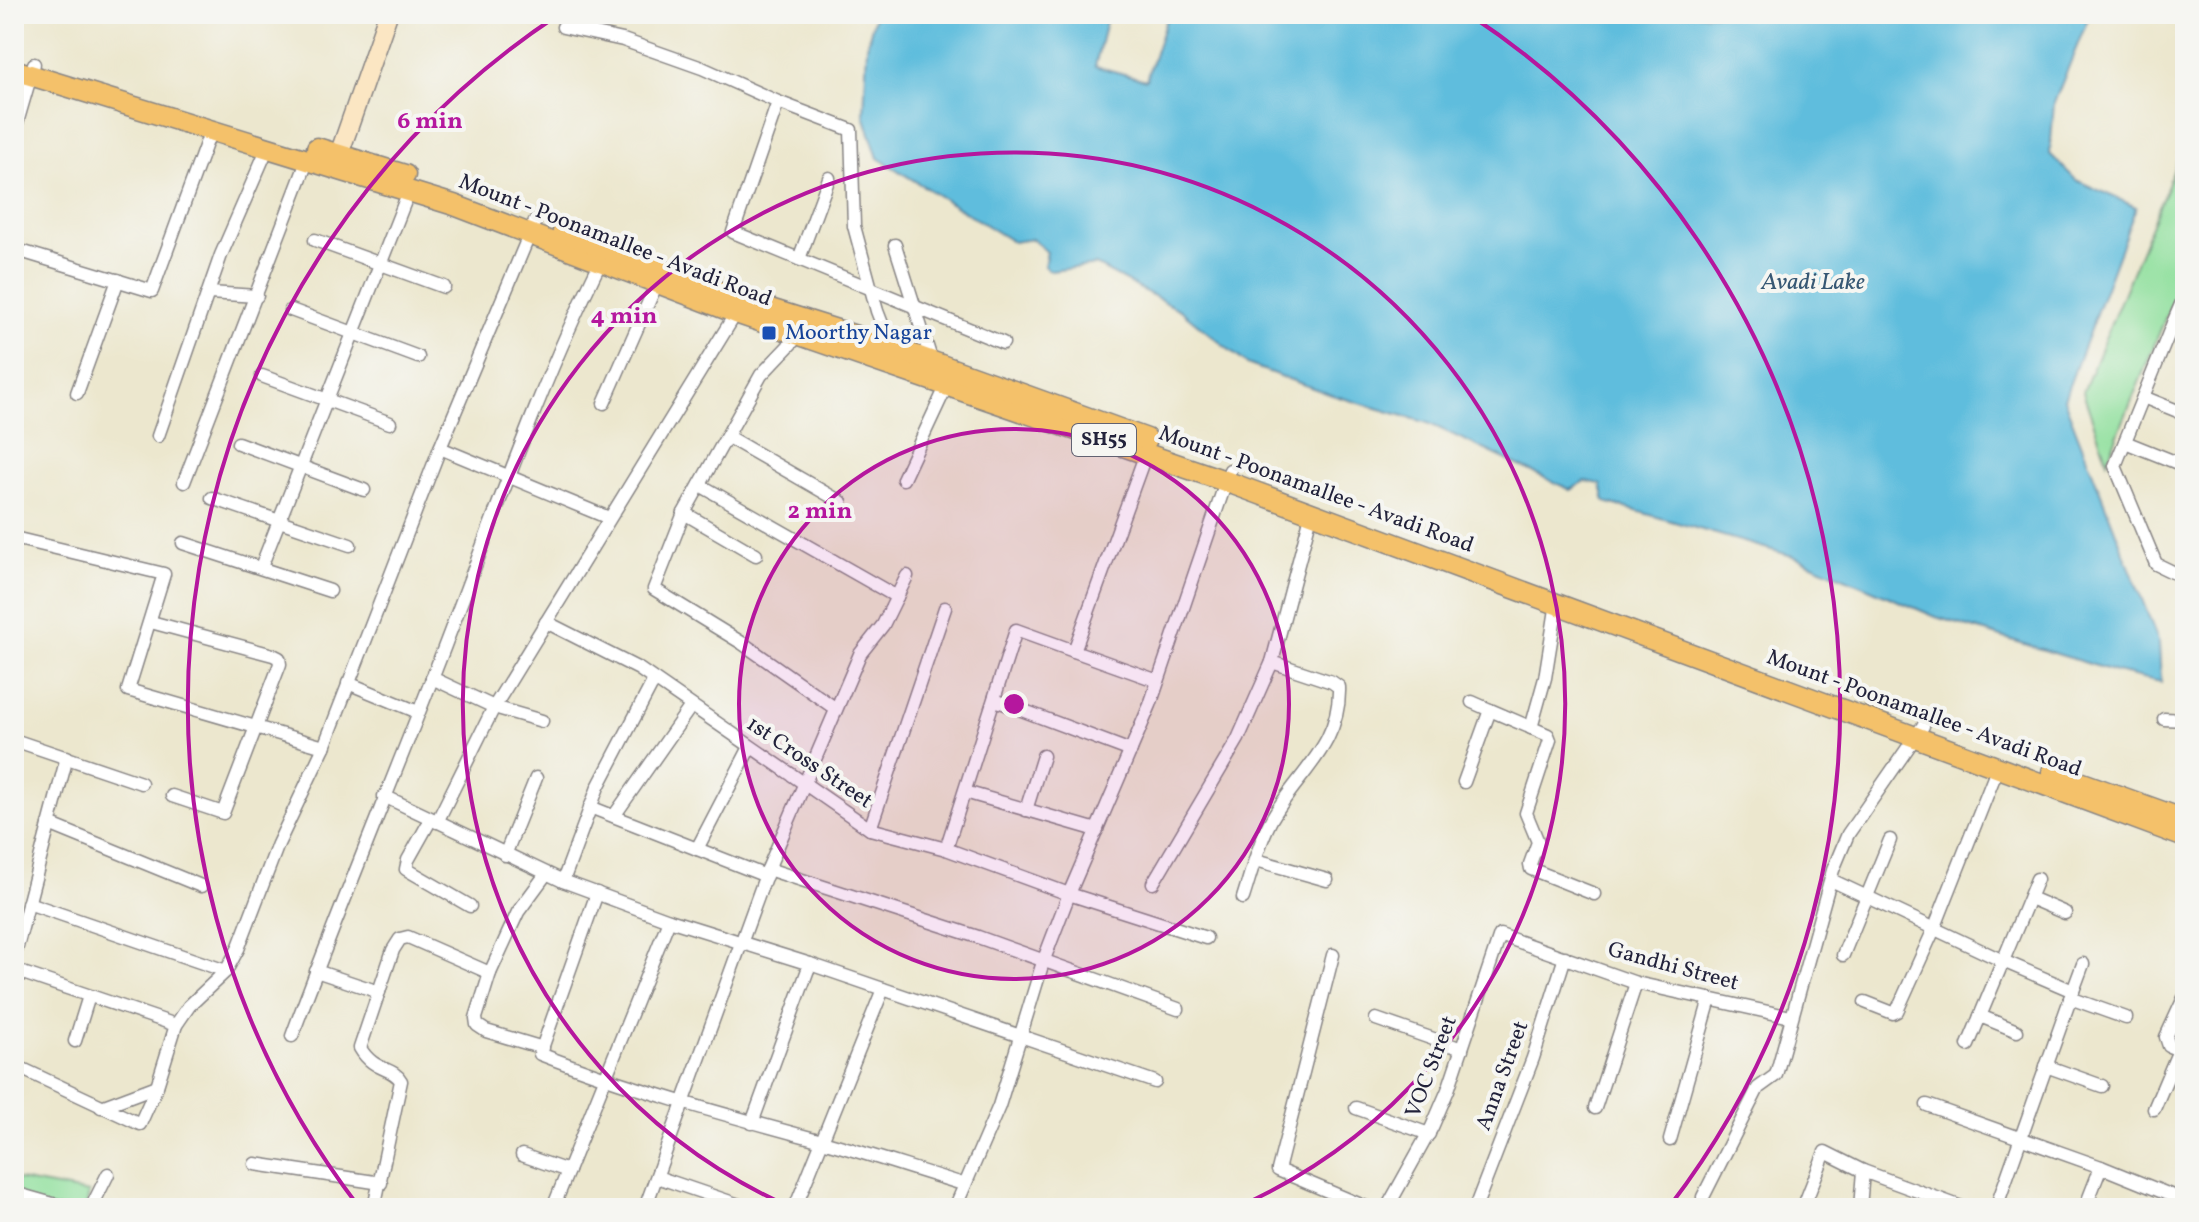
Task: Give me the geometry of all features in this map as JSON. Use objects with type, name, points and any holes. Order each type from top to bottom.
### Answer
[{"type":"main road","points":[[337,161],[388,14]]},
{"type":"main road","name":"Mount - Poonamallee - Avadi Road","points":[[23,67],[215,121],[337,161],[461,193],[601,261],[736,313],[946,387],[1146,453],[1228,476],[1311,515],[1919,732],[2185,820]]},
{"type":"main road","name":"Mount - Poonamallee - Avadi Road","points":[[23,67],[211,130],[308,159],[337,161],[409,191],[533,227],[735,298],[891,347],[1228,476],[1919,732],[1998,767],[2185,837]]},
{"type":"street","points":[[563,27],[623,40],[702,68],[851,130],[854,226],[891,347]]},
{"type":"street","points":[[14,133],[23,67]]},
{"type":"street","points":[[778,102],[733,232],[1003,343]]},
{"type":"street","points":[[14,249],[152,291],[211,130]]},
{"type":"street","points":[[158,436],[221,255],[268,147]]},
{"type":"street","points":[[184,482],[308,159]]},
{"type":"street","points":[[799,259],[829,178]]},
{"type":"street","points":[[261,567],[409,191]]},
{"type":"street","points":[[14,1065],[140,1124],[157,1086],[176,1025],[189,1006],[226,971],[238,949],[278,844],[324,747],[440,448],[533,227]]},
{"type":"street","points":[[315,240],[444,287]]},
{"type":"street","points":[[895,245],[932,362]]},
{"type":"street","points":[[292,1036],[567,331],[601,261]]},
{"type":"street","points":[[77,393],[118,280]]},
{"type":"street","points":[[604,403],[657,283]]},
{"type":"street","points":[[209,293],[257,296]]},
{"type":"street","points":[[2185,295],[2179,325],[2143,397],[2115,466],[2156,564],[2185,578]]},
{"type":"street","points":[[291,310],[418,357]]},
{"type":"street","points":[[470,906],[406,869],[406,864],[434,821],[494,707],[736,313]]},
{"type":"street","points":[[799,335],[761,375],[684,513],[654,589],[742,643],[836,709]]},
{"type":"street","points":[[262,376],[390,423]]},
{"type":"street","points":[[903,479],[946,387]]},
{"type":"street","points":[[2143,397],[2185,414]]},
{"type":"street","points":[[728,437],[841,502]]},
{"type":"street","points":[[2125,442],[2185,466]]},
{"type":"street","points":[[238,443],[364,490]]},
{"type":"street","points":[[440,448],[609,518]]},
{"type":"street","points":[[1074,651],[1146,453]]},
{"type":"street","points":[[955,1208],[999,1106],[1043,962],[1069,894],[1158,681],[1228,476]]},
{"type":"street","points":[[700,485],[897,597]]},
{"type":"street","points":[[212,498],[350,545]]},
{"type":"street","points":[[684,513],[756,555]]},
{"type":"street","points":[[1153,883],[1238,739],[1272,662],[1311,515]]},
{"type":"street","points":[[14,538],[164,574],[128,690],[324,747]]},
{"type":"street","points":[[183,543],[330,591]]},
{"type":"street","points":[[645,1208],[767,873],[860,654],[883,625],[907,576]]},
{"type":"street","points":[[1531,728],[1545,678],[1557,603]]},
{"type":"street","points":[[870,829],[945,608]]},
{"type":"street","points":[[151,622],[279,658],[279,671],[223,813],[172,796]]},
{"type":"street","name":"1st Cross Street","points":[[546,622],[639,669],[870,829],[946,849],[1069,894],[1206,938]]},
{"type":"street","points":[[946,849],[1016,630],[1158,681]]},
{"type":"street","points":[[1243,898],[1270,822],[1306,774],[1329,736],[1340,703],[1339,687],[1332,682],[1272,662]]},
{"type":"street","points":[[432,678],[494,707],[542,721]]},
{"type":"street","points":[[563,881],[590,807],[654,680]]},
{"type":"street","points":[[348,683],[418,712]]},
{"type":"street","points":[[995,700],[1131,751]]},
{"type":"street","points":[[1472,702],[1548,735],[1550,740],[1526,813],[1538,842],[1531,869],[1594,894]]},
{"type":"street","points":[[614,816],[691,706]]},
{"type":"street","points":[[1464,782],[1490,710]]},
{"type":"street","points":[[2164,719],[2185,720]]},
{"type":"street","points":[[1703,1197],[1758,1088],[1776,1075],[1831,880],[1848,834],[1919,732]]},
{"type":"street","points":[[14,740],[141,783]]},
{"type":"street","points":[[697,849],[750,747]]},
{"type":"street","points":[[1026,810],[1043,756]]},
{"type":"street","points":[[14,958],[67,757]]},
{"type":"street","points":[[1865,1002],[1896,1012],[1934,929],[1998,767]]},
{"type":"street","points":[[505,855],[536,778]]},
{"type":"street","points":[[965,792],[1097,830]]},
{"type":"street","points":[[384,796],[563,881],[669,920],[810,964],[1155,1082]]},
{"type":"street","points":[[590,807],[697,849],[978,937],[1178,1009]]},
{"type":"street","points":[[49,824],[201,886]]},
{"type":"street","points":[[1843,955],[1890,840]]},
{"type":"street","points":[[1256,860],[1327,880]]},
{"type":"street","points":[[543,1048],[486,1031],[477,1025],[476,1018],[490,973],[518,912],[546,874]]},
{"type":"street","points":[[1968,1045],[2037,879]]},
{"type":"street","points":[[1831,880],[2126,1018]]},
{"type":"street","points":[[597,893],[540,1054],[604,1079],[683,1104],[823,1141],[963,1184]]},
{"type":"street","points":[[2030,898],[2065,913]]},
{"type":"street","points":[[28,903],[226,971]]},
{"type":"street","points":[[553,1208],[669,920]]},
{"type":"street","name":"Gandhi Street","points":[[1500,935],[1636,983],[1791,1017]]},
{"type":"street","name":"VOC Street","points":[[1387,1208],[1429,1134],[1462,1049],[1500,935]]},
{"type":"street","points":[[374,1208],[401,1081],[395,1073],[373,1064],[360,1048],[393,950],[400,939],[408,937],[490,973]]},
{"type":"street","points":[[1333,955],[1278,1170],[1368,1208]]},
{"type":"street","name":"Anna Street","points":[[1475,1208],[1533,1058],[1565,957]]},
{"type":"street","points":[[752,1123],[810,964]]},
{"type":"street","points":[[1996,1208],[2083,964]]},
{"type":"street","points":[[14,970],[176,1025]]},
{"type":"street","points":[[316,971],[379,992]]},
{"type":"street","points":[[1595,1108],[1636,983]]},
{"type":"street","points":[[795,1208],[883,989]]},
{"type":"street","points":[[75,1041],[89,996]]},
{"type":"street","points":[[2154,1109],[2182,1051],[2167,1043],[2166,1037],[2184,998]]},
{"type":"street","points":[[1670,1140],[1710,999]]},
{"type":"street","points":[[1980,1016],[2017,1031]]},
{"type":"street","points":[[1376,1019],[1462,1049]]},
{"type":"street","points":[[2046,1066],[2102,1086]]},
{"type":"street","points":[[101,1107],[157,1086]]},
{"type":"street","points":[[1927,1105],[2101,1167],[2176,1202]]},
{"type":"street","points":[[1356,1108],[1429,1134]]},
{"type":"street","points":[[1803,1208],[1825,1152],[1863,1171],[1964,1208]]},
{"type":"street","points":[[522,1155],[568,1171]]},
{"type":"street","points":[[255,1164],[381,1183]]},
{"type":"street","points":[[2085,1208],[2101,1167]]},
{"type":"street","points":[[1860,1208],[1863,1171]]},
{"type":"street","points":[[91,1208],[108,1174]]},
{"type":"street","points":[[657,1177],[748,1208]]},
{"type":"street","points":[[14,1193],[67,1208]]},
{"type":"green space","points":[[2185,143],[2185,270],[2107,461],[2083,392]]},
{"type":"green space","points":[[14,1179],[89,1193],[86,1208],[14,1208]]},
{"type":"water","name":"Avadi Lake","points":[[875,14],[1108,14],[1095,66],[1146,80],[1168,14],[2090,14],[2054,103],[2050,154],[2076,180],[2136,207],[2064,399],[2159,643],[2161,682],[2116,672],[1936,617],[1796,557],[1605,502],[1601,484],[1585,481],[1571,490],[1428,423],[1332,395],[1247,364],[1180,310],[1096,265],[1051,271],[1044,266],[1047,252],[1032,239],[1013,242],[878,158],[864,115],[867,46]]},
{"type":"place","name":"Moorthy Nagar","points":[[769,333]]}]
